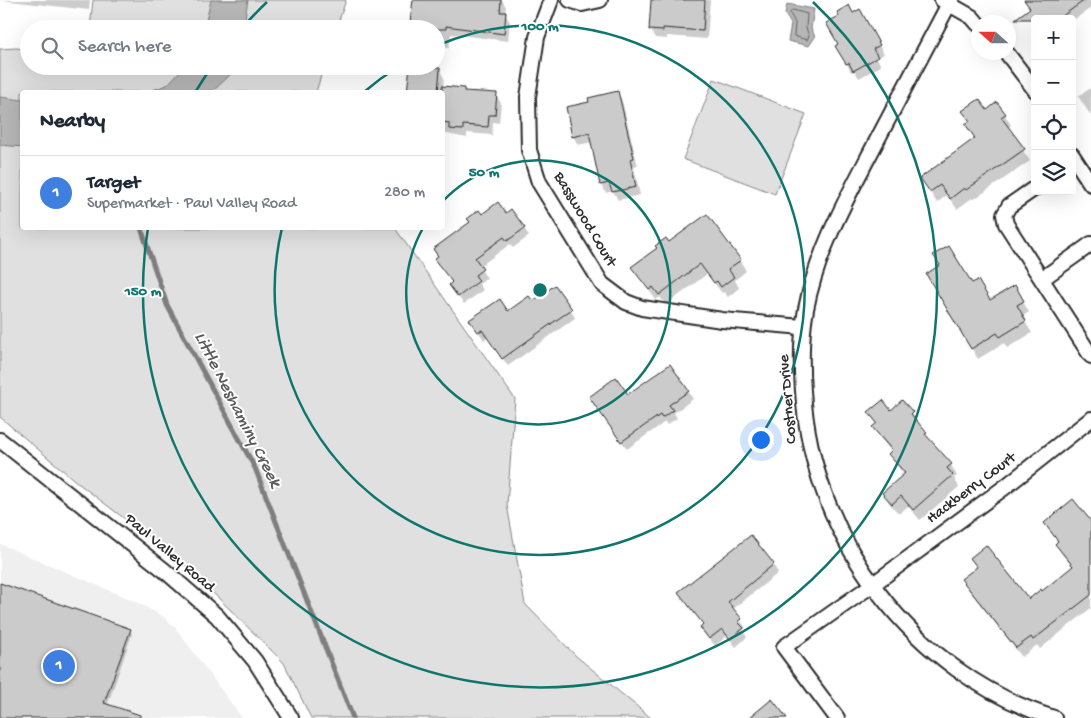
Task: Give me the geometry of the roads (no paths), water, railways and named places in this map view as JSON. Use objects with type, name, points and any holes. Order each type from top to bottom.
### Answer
[{"type":"street","name":"Basswood Court","points":[[551,0],[536,37],[528,97],[529,150],[539,182],[602,284],[626,302],[642,308],[722,320],[803,327]]},
{"type":"street","points":[[570,0],[582,4],[600,0]]},
{"type":"street","name":"Costner Drive","points":[[947,1],[841,208],[816,271],[803,327],[803,405],[815,470],[835,523],[872,585],[901,619],[952,667],[993,693],[1054,718]]},
{"type":"street","points":[[947,1],[971,17]]},
{"type":"street","points":[[1012,60],[1031,85]]},
{"type":"street","points":[[1076,163],[1091,184]]},
{"type":"street","points":[[1031,191],[1009,206],[1004,214],[1006,224],[1091,356]]},
{"type":"street","points":[[1042,278],[1091,244]]},
{"type":"street","name":"Hackberry Court","points":[[837,718],[784,647],[1005,487],[1091,419]]},
{"type":"street","name":"Paul Valley Road","points":[[0,440],[164,570],[217,616],[255,661],[291,718]]},
{"type":"water","points":[[211,0],[248,0],[245,20],[206,20]]},
{"type":"water","points":[[787,4],[814,9],[811,28],[815,37],[809,46],[788,41],[791,24],[785,14]]},
{"type":"water","points":[[176,75],[230,75],[214,90],[153,90],[167,85]]},
{"type":"water","points":[[0,97],[20,100],[20,147],[0,145]]},
{"type":"waterway","name":"Little Neshaminy Creek","points":[[142,230],[167,305],[255,468],[353,718]]},
{"type":"place","name":"Target","points":[[59,666]]}]
